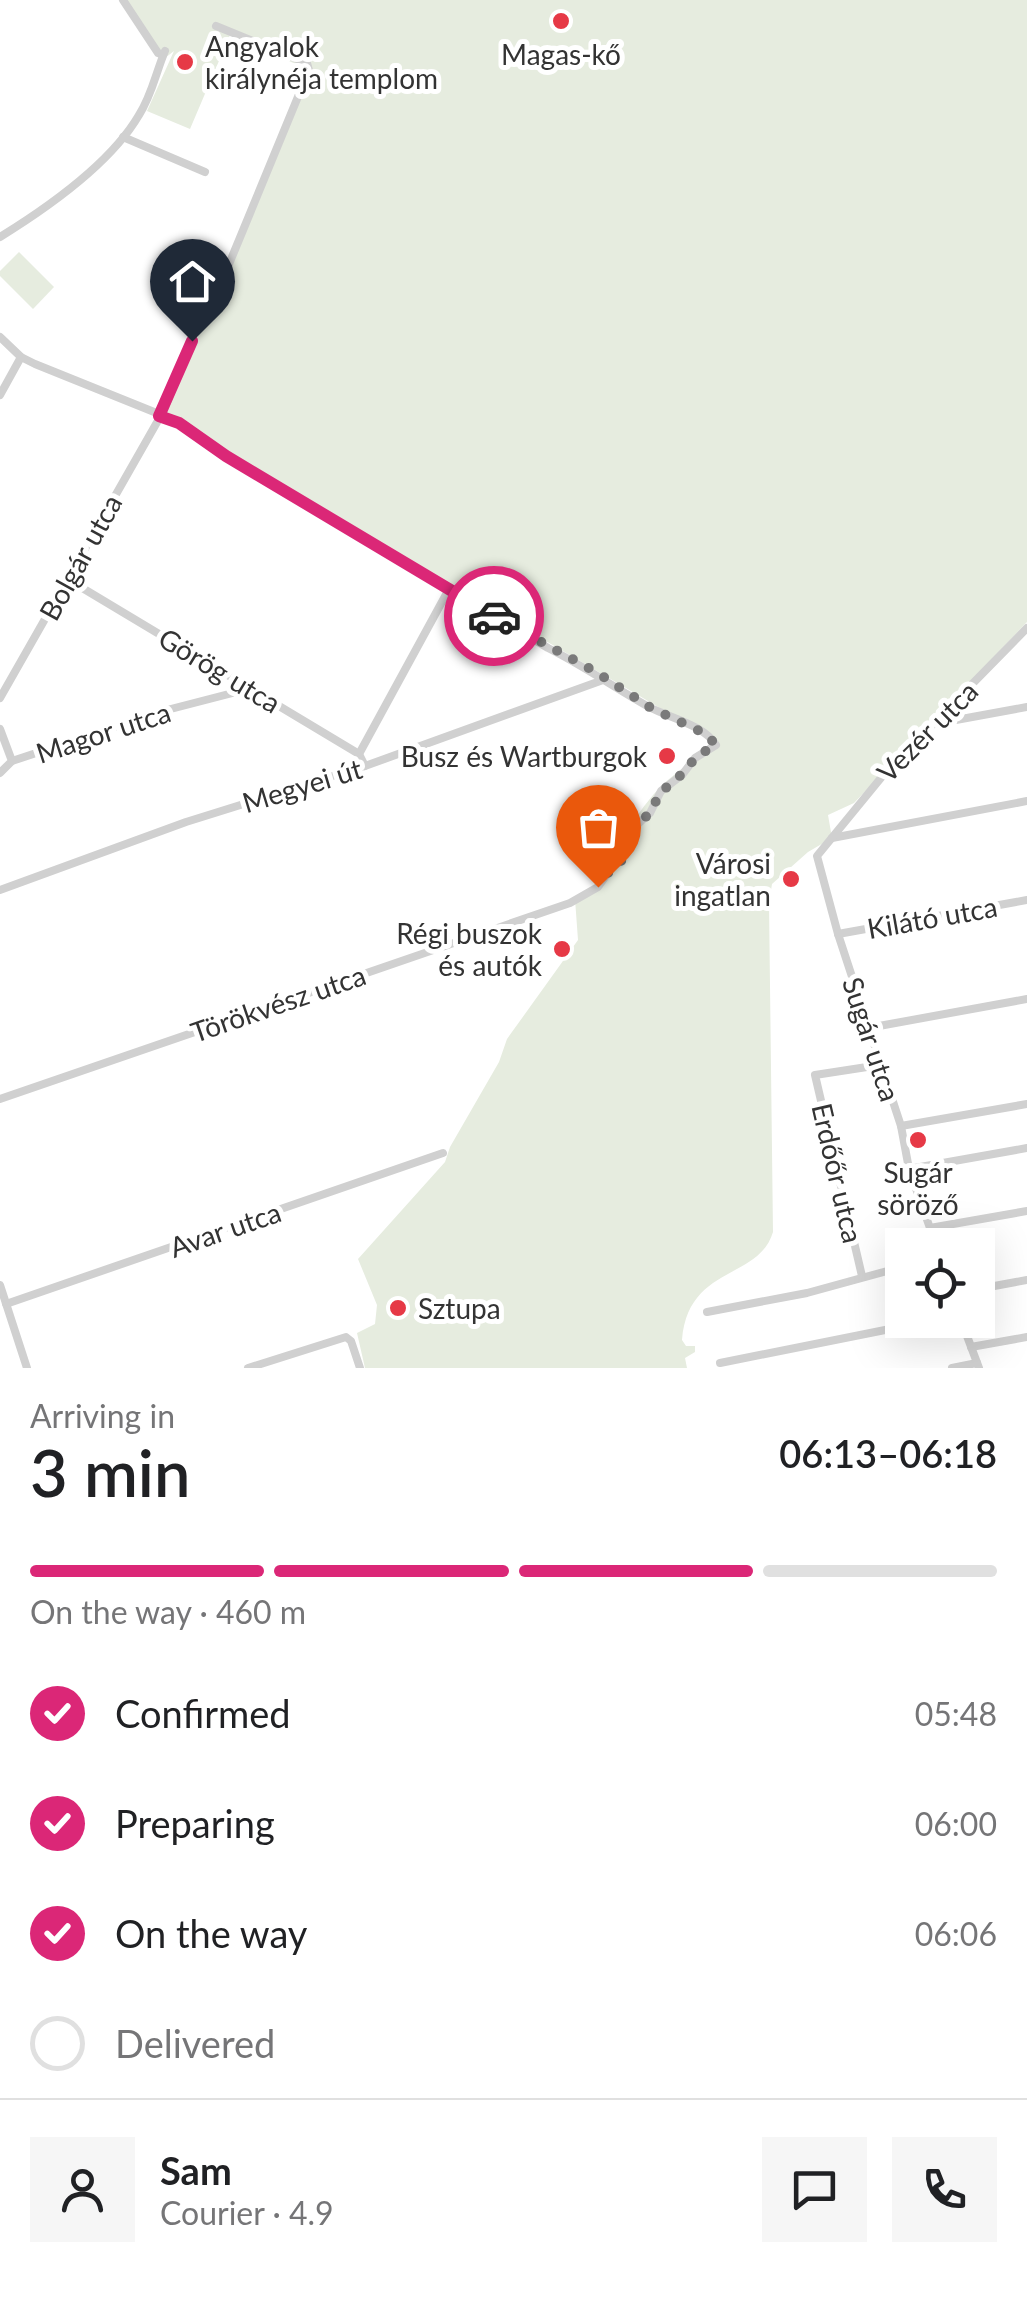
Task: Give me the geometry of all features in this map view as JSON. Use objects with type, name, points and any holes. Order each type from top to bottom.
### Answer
[{"type":"street","points":[[0,236],[60,198],[123,137],[144,106],[164,53],[158,53],[123,0]]},
{"type":"street","points":[[213,302],[309,68],[216,26]]},
{"type":"street","points":[[123,137],[205,172]]},
{"type":"street","points":[[0,337],[21,357],[179,423],[226,456],[548,648],[596,672],[603,680]]},
{"type":"street","name":"Bolgár utca","points":[[0,698],[159,416],[192,341]]},
{"type":"street","points":[[0,395],[21,357]]},
{"type":"street","name":"Görög utca","points":[[69,580],[359,754]]},
{"type":"street","points":[[364,766],[359,754],[450,590]]},
{"type":"street","name":"Vezér utca","points":[[832,838],[864,795],[1027,628]]},
{"type":"street","name":"Törökvész utca","points":[[0,1099],[570,903],[598,887],[613,866],[622,861],[628,833],[650,813],[660,793],[697,756],[716,745],[706,734],[603,680]]},
{"type":"street","name":"Megyei út","points":[[0,890],[186,822],[364,766],[603,680]]},
{"type":"street","name":"Magor utca","points":[[12,761],[252,688]]},
{"type":"street","points":[[934,724],[1027,707]]},
{"type":"street","points":[[0,729],[12,761],[0,773]]},
{"type":"street","points":[[832,838],[1027,801]]},
{"type":"street","name":"Sugár utca","points":[[832,838],[822,846],[816,860],[930,1228]]},
{"type":"street","name":"Kilátó utca","points":[[838,934],[1027,900]]},
{"type":"street","points":[[868,1028],[1027,998]]},
{"type":"street","name":"Erdőőr utca","points":[[862,1276],[815,1074],[880,1065]]},
{"type":"street","points":[[901,1126],[1027,1104]]},
{"type":"street","points":[[909,1169],[1027,1148]]},
{"type":"street","name":"Avar utca","points":[[6,1304],[443,1153]]},
{"type":"street","points":[[930,1228],[1027,1211]]},
{"type":"street","points":[[707,1312],[807,1293],[885,1271]]},
{"type":"street","points":[[995,1286],[1027,1280]]},
{"type":"street","points":[[0,1285],[27,1368]]},
{"type":"street","points":[[720,1363],[885,1330]]},
{"type":"street","points":[[971,1347],[1027,1337]]},
{"type":"street","points":[[248,1368],[343,1338],[352,1341],[360,1368]]},
{"type":"street","points":[[952,1368],[978,1365],[968,1338]]},
{"type":"shaded area","points":[[127,0],[1027,0],[1027,622],[854,803],[828,815],[832,838],[808,852],[772,884],[769,902],[773,1232],[754,1259],[697,1298],[687,1316],[682,1340],[686,1346],[695,1346],[695,1352],[685,1358],[687,1368],[365,1368],[357,1333],[375,1324],[377,1305],[358,1259],[445,1162],[499,1062],[507,1039],[578,940],[575,899],[600,879],[656,792],[716,745],[711,738],[165,417],[307,69],[230,35],[190,129],[147,111],[174,51],[165,58],[157,55]]},
{"type":"shaded area","points":[[19,252],[54,287],[33,309],[0,276],[0,271]]},
{"type":"way so far","points":[[494,616],[596,672],[651,708],[706,734],[716,745],[697,756],[629,831],[624,859],[613,866],[598,887]]},
{"type":"place","name":"Magas-kő","points":[[561,21]]},
{"type":"place","name":"Angyalok királynéja templom","points":[[185,62]]},
{"type":"place","name":"Busz és Wartburgok","points":[[667,756]]},
{"type":"place","name":"Városi ingatlan","points":[[791,879]]},
{"type":"place","name":"Régi buszok és autók","points":[[562,949]]},
{"type":"place","name":"Sugár söröző","points":[[918,1140]]},
{"type":"place","name":"Sztupa","points":[[398,1308]]},
{"type":"route","points":[[192,341],[159,416],[179,423],[226,456],[494,616]]}]
